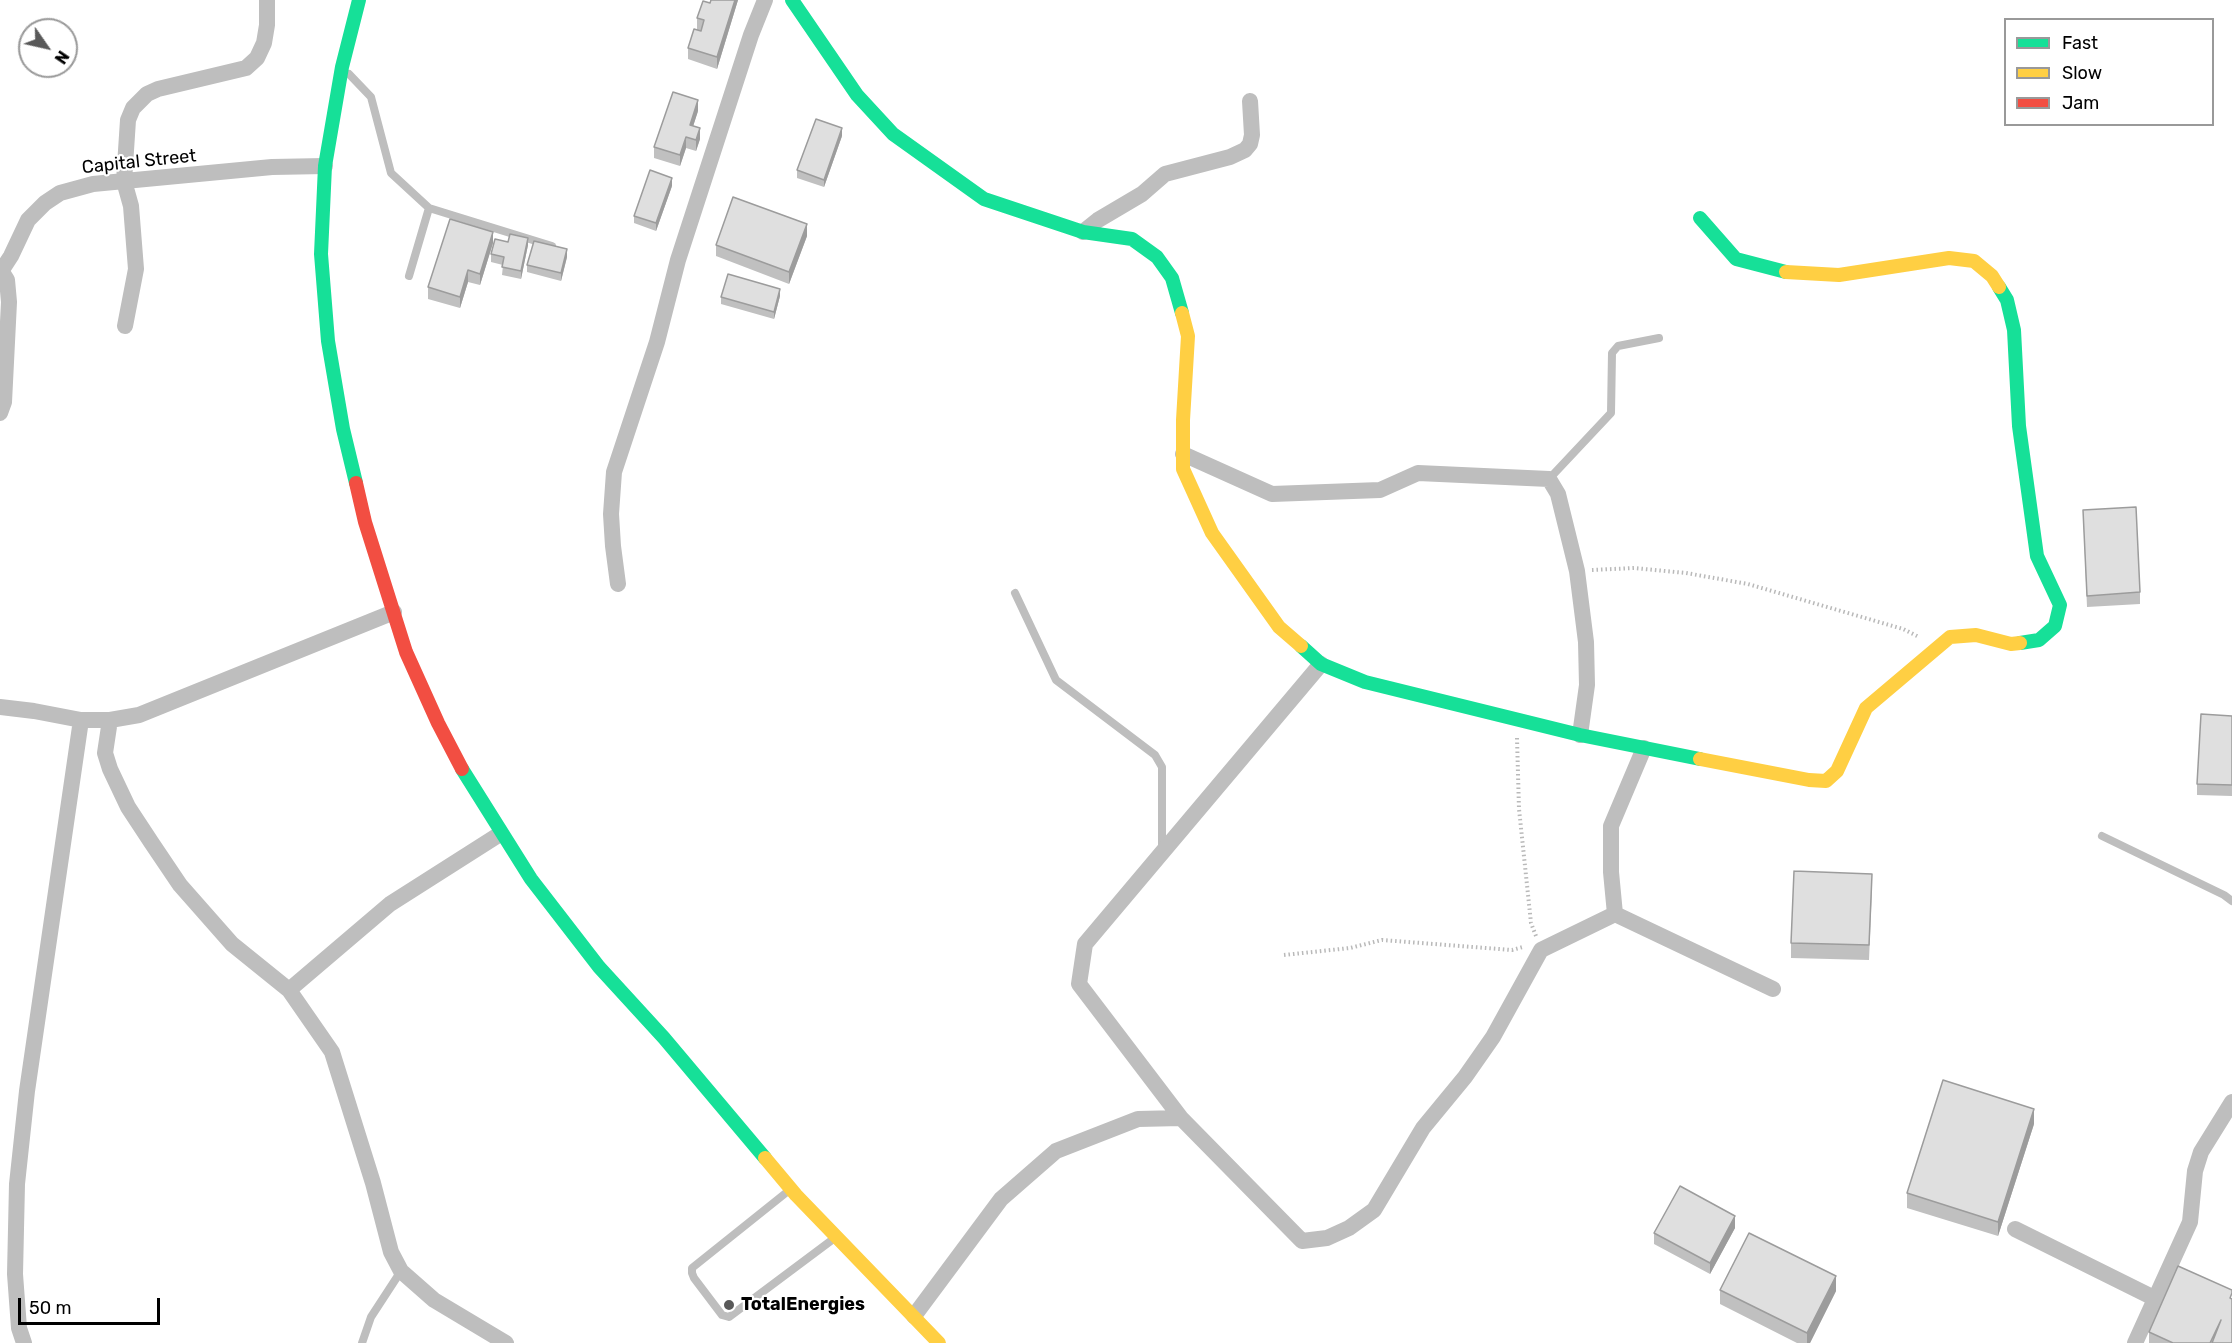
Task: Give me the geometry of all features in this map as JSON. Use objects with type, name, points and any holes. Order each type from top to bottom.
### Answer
[{"type":"main road","points":[[359,0],[342,67],[325,166],[321,254],[328,341],[343,429],[365,522],[406,652],[438,723],[471,786],[520,865],[599,967],[664,1038],[792,1189],[939,1343]]},
{"type":"main road","points":[[792,0],[857,95],[893,134],[984,199],[1083,232],[1132,239],[1157,257],[1172,278],[1188,336],[1183,454],[1184,469],[1196,500],[1212,533],[1279,627],[1321,664],[1365,682],[1580,735],[1809,780],[1826,781],[1837,771],[1866,708],[1950,637],[1976,634],[2011,644],[2039,640],[2055,626],[2060,605],[2037,556],[2019,426],[2014,330],[2007,300],[1992,276],[1974,261],[1949,258],[1878,267],[1839,275],[1780,271],[1736,259],[1700,218]]},
{"type":"street","points":[[125,326],[135,268],[131,206],[124,181],[128,120],[133,108],[147,94],[158,89],[246,68],[257,58],[264,43],[267,0]]},
{"type":"street","points":[[618,584],[611,514],[614,472],[657,342],[678,260],[750,34],[765,0]]},
{"type":"street","points":[[1083,232],[1098,220],[1142,194],[1165,174],[1230,157],[1245,150],[1250,144],[1252,135],[1250,101]]},
{"type":"street","name":"Capital Street","points":[[1,272],[28,220],[45,203],[60,193],[93,184],[272,167],[325,166]]},
{"type":"street","points":[[0,413],[4,402],[9,302],[7,280],[1,272]]},
{"type":"street","points":[[1183,454],[1272,494],[1380,490],[1418,473],[1549,478],[1558,495],[1577,571],[1586,642],[1587,685],[1580,735]]},
{"type":"street","points":[[0,707],[81,720],[110,720],[139,715],[394,612]]},
{"type":"street","points":[[1321,664],[1085,944],[1079,984],[1181,1118],[1302,1241],[1327,1238],[1349,1228],[1374,1210],[1423,1128],[1471,1069],[1493,1037],[1539,947],[1615,914],[1773,989]]},
{"type":"street","points":[[24,1343],[19,1328],[15,1274],[17,1184],[27,1091],[81,720]]},
{"type":"street","points":[[110,720],[105,753],[110,769],[128,807],[151,842],[180,885],[232,944],[290,990],[332,1052],[374,1183],[391,1252],[401,1271],[434,1300],[506,1343]]},
{"type":"street","points":[[1615,914],[1611,872],[1611,826],[1644,748]]},
{"type":"street","points":[[290,990],[390,904],[500,834]]},
{"type":"street","points":[[2135,1343],[2156,1299],[2175,1270],[2190,1222],[2195,1171],[2201,1152],[2232,1102]]},
{"type":"street","points":[[914,1316],[1001,1199],[1056,1151],[1138,1119],[1181,1118]]},
{"type":"street","points":[[2015,1229],[2156,1299]]},
{"type":"lane","points":[[342,67],[371,98],[391,173],[429,208],[552,246]]},
{"type":"lane","points":[[409,276],[429,208]]},
{"type":"lane","points":[[1549,478],[1611,412],[1612,353],[1618,346],[1659,338]]},
{"type":"lane","points":[[1015,593],[1056,680],[1155,755],[1162,767],[1162,852]]},
{"type":"lane","points":[[2102,836],[2232,901]]},
{"type":"lane","points":[[792,1189],[692,1268],[694,1278],[722,1315],[729,1317],[837,1236]]},
{"type":"lane","points":[[362,1343],[371,1317],[401,1271]]},
{"type":"path","points":[[1577,571],[1634,568],[1686,573],[1748,584],[1903,629],[1938,647]]},
{"type":"path","points":[[1284,955],[1350,948],[1382,940],[1512,950],[1539,947],[1531,923],[1519,809],[1516,720]]},
{"type":"building","points":[[711,0],[735,0],[717,57],[688,48],[694,29],[701,31],[704,20],[697,18],[703,1],[710,3]]},
{"type":"building","points":[[673,92],[698,100],[690,125],[700,128],[696,140],[686,137],[680,155],[654,147]]},
{"type":"building","points":[[816,119],[842,128],[824,180],[797,170]]},
{"type":"building","points":[[650,170],[672,178],[656,223],[634,216]]},
{"type":"building","points":[[733,197],[807,224],[789,272],[716,245]]},
{"type":"building","points":[[450,219],[493,232],[480,274],[468,270],[460,297],[428,287]]},
{"type":"building","points":[[510,234],[528,238],[521,271],[502,267],[504,257],[491,254],[495,239],[508,242]]},
{"type":"building","points":[[534,241],[567,249],[561,273],[527,265]]},
{"type":"building","points":[[728,274],[780,289],[774,312],[721,297]]},
{"type":"building","points":[[2136,507],[2140,592],[2087,596],[2083,510]]},
{"type":"building","points":[[2201,714],[2232,716],[2232,785],[2197,784]]},
{"type":"building","points":[[1794,871],[1872,874],[1869,945],[1791,943]]},
{"type":"building","points":[[1943,1080],[2034,1109],[1998,1222],[1907,1193]]},
{"type":"building","points":[[1680,1186],[1735,1216],[1710,1263],[1654,1233]]},
{"type":"building","points":[[1749,1233],[1836,1276],[1807,1333],[1720,1290]]},
{"type":"building","points":[[2178,1266],[2232,1290],[2230,1298],[2232,1299],[2232,1343],[2212,1343],[2221,1320],[2210,1343],[2173,1343],[2149,1332]]},
{"type":"traffic: fast","points":[[356,483],[343,429],[328,341],[321,254],[325,166],[342,67],[359,0]]},
{"type":"traffic: fast","points":[[792,0],[857,95],[893,134],[984,199],[1083,232],[1132,239],[1157,257],[1172,278],[1182,313]]},
{"type":"traffic: fast","points":[[1700,218],[1736,259],[1786,272]]},
{"type":"traffic: fast","points":[[1999,287],[2007,300],[2014,330],[2019,426],[2037,556],[2060,605],[2055,626],[2039,640],[2020,643]]},
{"type":"traffic: fast","points":[[1301,646],[1321,664],[1365,682],[1580,735],[1700,759]]},
{"type":"traffic: fast","points":[[462,769],[531,879],[599,967],[664,1038],[765,1158]]},
{"type":"traffic: slow","points":[[1786,272],[1839,275],[1949,258],[1974,261],[1992,276],[1999,287]]},
{"type":"traffic: slow","points":[[1182,313],[1188,336],[1183,420],[1183,469],[1212,533],[1279,627],[1301,646]]},
{"type":"traffic: slow","points":[[1700,759],[1809,780],[1826,781],[1837,771],[1866,708],[1950,637],[1976,635],[2011,644],[2020,643]]},
{"type":"traffic: slow","points":[[765,1158],[796,1195],[939,1343]]},
{"type":"traffic: jam","points":[[356,483],[365,522],[406,652],[462,769]]},
{"type":"place","name":"TotalEnergies","points":[[729,1305]]}]
